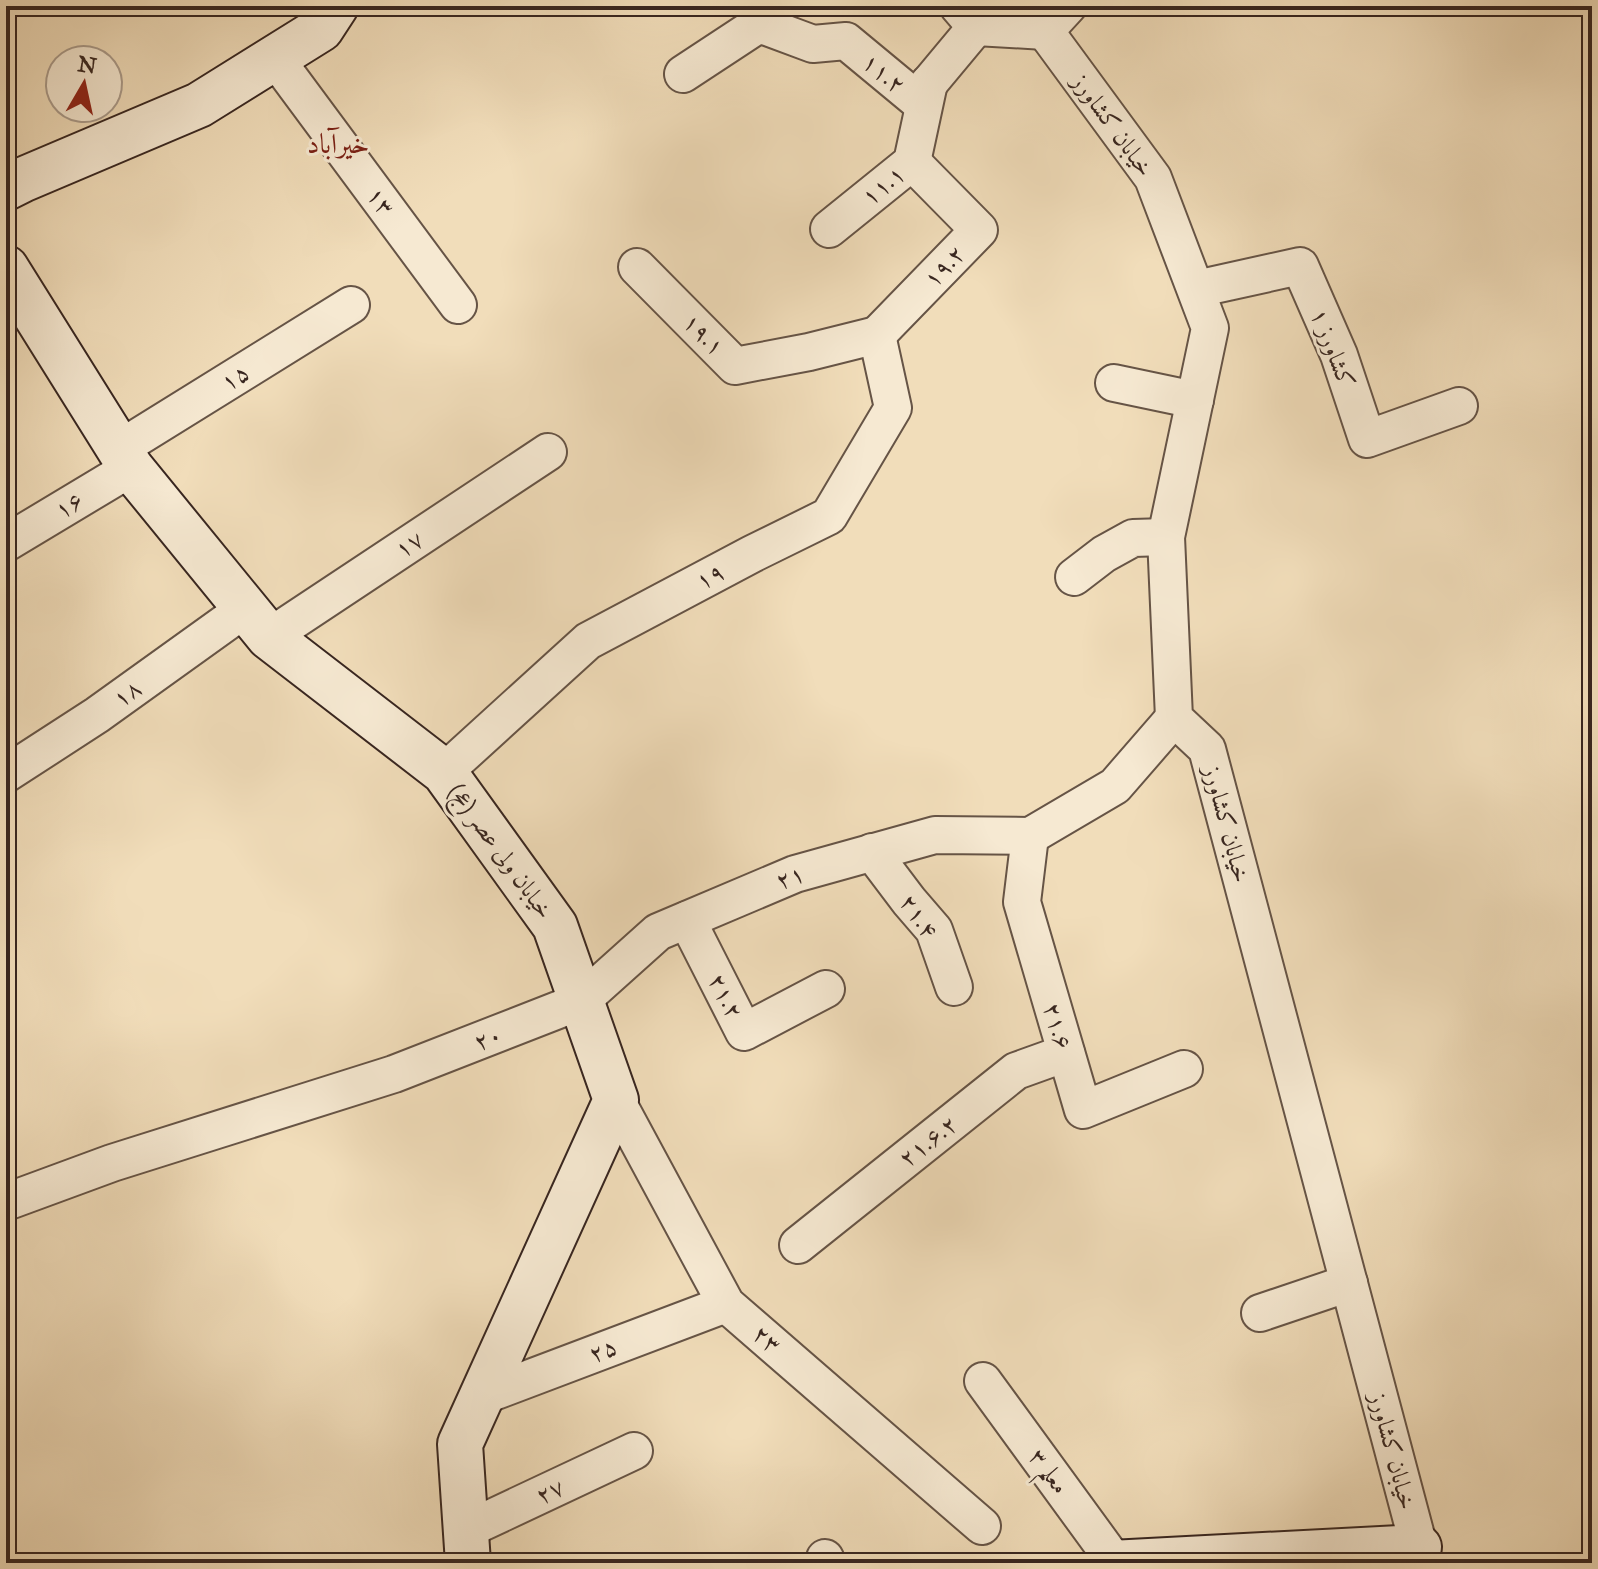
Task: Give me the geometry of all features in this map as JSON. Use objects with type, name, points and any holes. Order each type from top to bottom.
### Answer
[{"type":"street","points":[[6,188],[199,105],[321,29],[336,6]]},
{"type":"street","points":[[967,16],[1056,18]]},
{"type":"street","name":"۱۱.۲","points":[[683,74],[759,24],[813,44],[846,41],[916,99],[929,83],[967,16]]},
{"type":"street","name":"خیابان کشاورز","points":[[1056,18],[1153,178],[1210,328],[1166,537],[1174,718],[1207,749],[1422,1555]]},
{"type":"street","name":"۱۳","points":[[275,58],[458,305]]},
{"type":"street","name":"۱۱.۱","points":[[829,229],[912,162],[929,83]]},
{"type":"street","name":"۱۹.۲","points":[[877,335],[979,230],[912,162]]},
{"type":"street","name":"۱ کشاورز","points":[[1196,289],[1300,266],[1339,355],[1367,439],[1459,406]]},
{"type":"street","name":"۱۹.۱","points":[[637,267],[735,366],[877,335]]},
{"type":"street","name":"خیابان ولی عصر (عج)","points":[[6,268],[125,458],[257,622],[444,772],[555,926],[616,1100]]},
{"type":"street","name":"۱۵","points":[[125,458],[351,305]]},
{"type":"street","name":"۱۹","points":[[444,772],[588,641],[829,516],[893,408],[877,335]]},
{"type":"street","points":[[1114,383],[1195,400]]},
{"type":"street","name":"۱۷","points":[[257,622],[548,452]]},
{"type":"street","name":"۱۶","points":[[6,543],[125,458]]},
{"type":"street","points":[[1074,577],[1104,554],[1133,538],[1166,537]]},
{"type":"street","name":"۱۸","points":[[6,774],[97,715],[257,622]]},
{"type":"street","points":[[1030,836],[1115,786],[1174,718]]},
{"type":"street","name":"۲۱","points":[[581,1001],[658,932],[795,874],[935,835],[1030,836]]},
{"type":"street","name":"۲۱.۶","points":[[1030,836],[1022,902],[1083,1110],[1184,1069]]},
{"type":"street","name":"۲۱.۴","points":[[872,852],[934,930],[954,987]]},
{"type":"street","name":"۲۱.۲","points":[[687,920],[744,1032],[826,989]]},
{"type":"street","name":"۲۰","points":[[6,1202],[112,1163],[394,1074],[581,1001]]},
{"type":"street","name":"۲۱.۶.۲","points":[[798,1245],[1016,1071],[1066,1053]]},
{"type":"street","points":[[467,1547],[460,1444],[616,1100]]},
{"type":"street","name":"۲۳","points":[[616,1100],[726,1304],[982,1526]]},
{"type":"street","points":[[1260,1313],[1349,1283]]},
{"type":"street","name":"۲۵","points":[[480,1397],[726,1304]]},
{"type":"street","name":"۳ معلم","points":[[983,1381],[1113,1562]]},
{"type":"street","name":"۲۷","points":[[467,1547],[634,1451]]},
{"type":"street","points":[[1113,1562],[1422,1555]]},
{"type":"district","name":"خیرآباد","points":[[338,143]]}]
